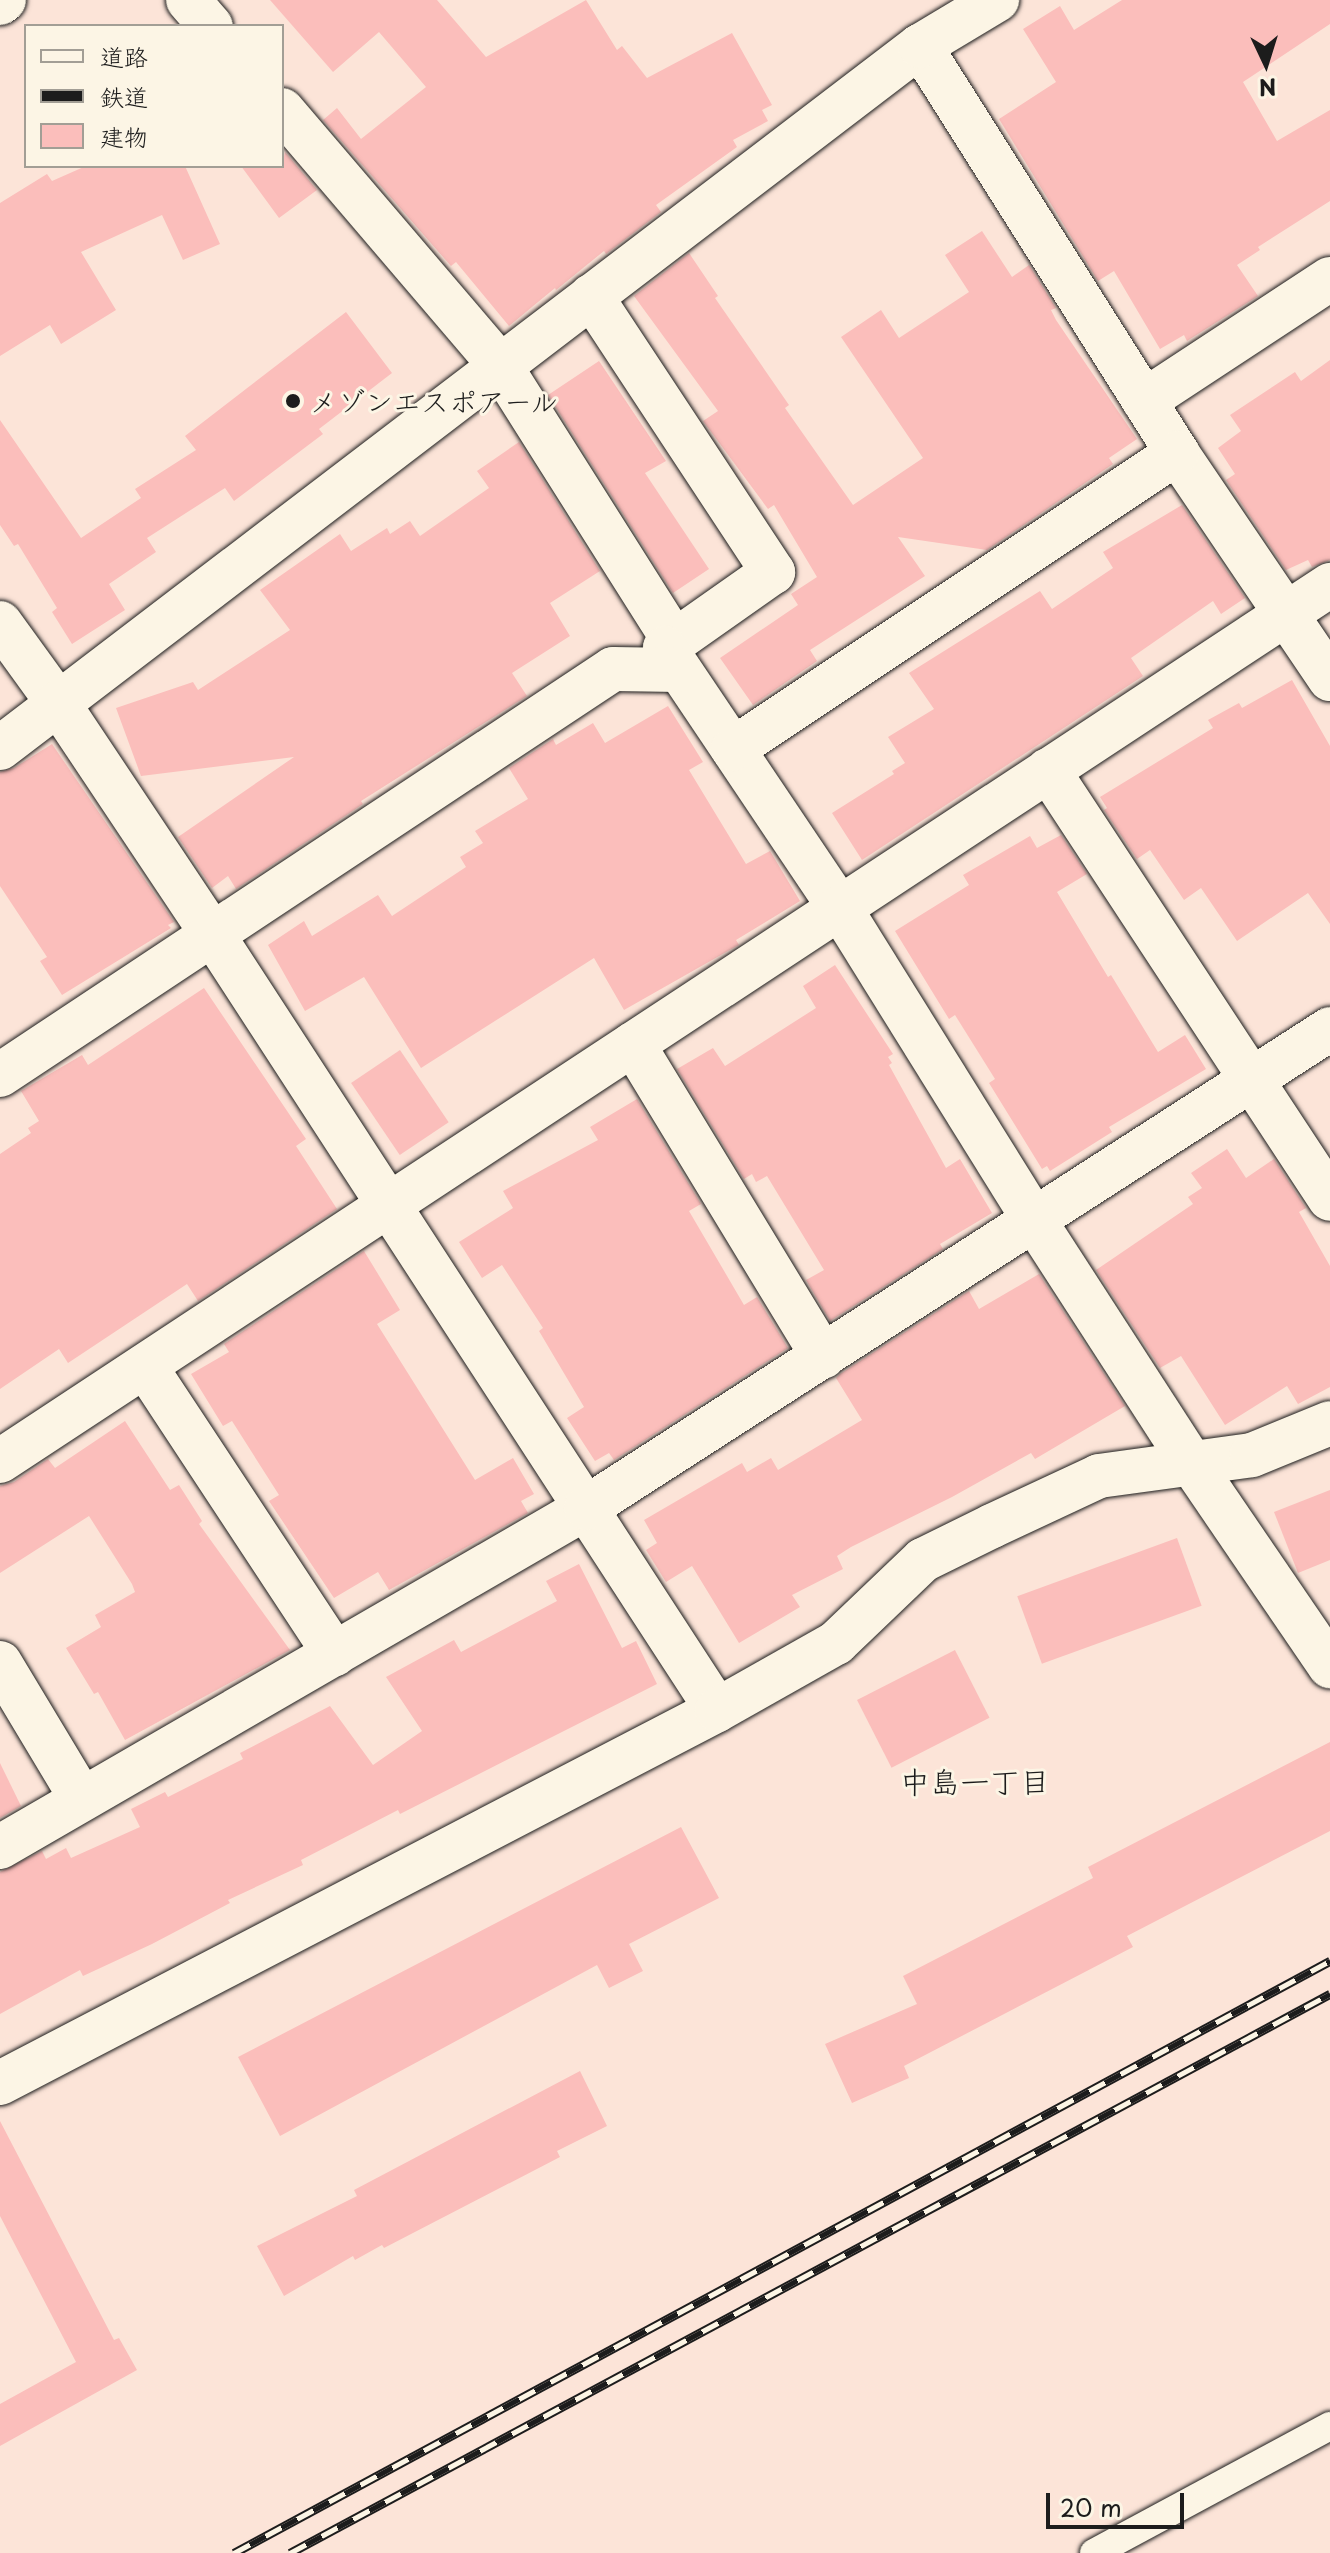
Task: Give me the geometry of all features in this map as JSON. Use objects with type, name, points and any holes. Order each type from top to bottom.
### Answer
[{"type":"street","points":[[188,0],[209,24]]},
{"type":"street","points":[[0,748],[499,364],[920,46],[997,0]]},
{"type":"street","points":[[920,46],[1177,453],[1330,679]]},
{"type":"street","points":[[284,112],[499,364],[733,749],[840,908],[1034,1220],[1192,1464],[1330,1666]]},
{"type":"street","points":[[1144,401],[1330,279]]},
{"type":"street","points":[[0,1075],[613,669],[676,655],[773,572],[591,296]]},
{"type":"street","points":[[733,749],[1177,453]]},
{"type":"street","points":[[0,1461],[1330,585]]},
{"type":"street","points":[[0,623],[58,703],[213,935],[387,1207],[717,1710]]},
{"type":"street","points":[[1048,770],[1254,1079],[1330,1199]]},
{"type":"street","points":[[0,1847],[586,1508],[1330,1029]]},
{"type":"street","points":[[633,1044],[823,1357]]},
{"type":"street","points":[[145,1366],[335,1654]]},
{"type":"street","points":[[0,2083],[717,1710],[836,1643],[923,1560],[1099,1476],[1252,1455],[1330,1423]]},
{"type":"street","points":[[0,1663],[81,1798]]},
{"type":"lane","points":[[1094,2553],[1330,2426]]},
{"type":"building","points":[[270,0],[437,0],[486,57],[586,0],[617,50],[622,46],[647,78],[732,33],[772,105],[762,110],[768,121],[733,140],[737,147],[656,205],[661,212],[606,254],[604,251],[509,326],[456,262],[451,266],[323,120],[337,108],[361,139],[426,87],[379,32],[333,72]]},
{"type":"building","points":[[1122,0],[1330,0],[1330,24],[1243,82],[1277,141],[1330,110],[1330,201],[1258,247],[1260,250],[1237,265],[1258,296],[1187,341],[1184,335],[1160,349],[1114,271],[1098,281],[999,119],[1056,82],[1023,29],[1060,6],[1074,30]]},
{"type":"building","points":[[285,152],[317,190],[279,218],[242,168],[284,168]]},
{"type":"building","points":[[81,168],[186,168],[220,244],[183,260],[162,215],[81,252],[116,310],[61,344],[50,325],[0,356],[0,203],[47,174],[52,181]]},
{"type":"building","points":[[982,231],[1012,277],[1029,265],[1056,308],[1051,310],[1056,320],[1137,439],[1109,458],[1113,464],[987,550],[898,537],[925,576],[810,650],[817,661],[753,705],[720,658],[798,605],[791,594],[817,577],[774,505],[768,509],[703,421],[718,411],[634,296],[689,253],[718,296],[715,298],[789,405],[785,408],[853,505],[923,458],[841,337],[881,310],[899,338],[969,292],[945,255]]},
{"type":"building","points":[[346,312],[392,373],[319,429],[323,434],[234,501],[225,488],[147,538],[156,552],[109,584],[125,610],[72,644],[52,612],[57,608],[18,544],[14,546],[0,525],[0,420],[81,538],[141,498],[135,489],[196,450],[185,436]]},
{"type":"building","points":[[1330,360],[1330,560],[1312,567],[1308,560],[1286,570],[1226,480],[1235,474],[1218,448],[1241,431],[1230,415],[1295,372],[1301,381]]},
{"type":"building","points":[[599,361],[666,461],[645,473],[709,569],[673,593],[548,395]]},
{"type":"building","points":[[519,442],[600,571],[550,603],[570,636],[512,673],[527,696],[361,801],[363,804],[236,889],[228,876],[212,888],[178,837],[294,757],[141,776],[116,708],[193,682],[198,690],[290,630],[260,590],[340,534],[351,551],[387,528],[390,534],[410,521],[420,536],[489,488],[477,471]]},
{"type":"building","points":[[1182,505],[1245,598],[1221,614],[1213,601],[1131,658],[1143,676],[862,860],[832,813],[894,774],[892,771],[905,763],[888,737],[934,709],[909,673],[1040,591],[1052,609],[1113,568],[1103,552]]},
{"type":"building","points":[[1292,680],[1330,746],[1330,924],[1308,893],[1237,941],[1201,888],[1184,900],[1150,850],[1137,859],[1104,810],[1107,808],[1100,797],[1213,728],[1208,720],[1239,703],[1242,708]]},
{"type":"building","points":[[668,706],[703,762],[689,770],[746,864],[770,851],[800,901],[736,940],[739,945],[624,1010],[594,958],[421,1068],[364,977],[305,1011],[268,945],[304,921],[312,936],[378,895],[392,916],[466,867],[460,857],[483,843],[475,831],[528,799],[509,768],[553,739],[556,745],[593,723],[605,743]]},
{"type":"building","points":[[52,744],[174,922],[168,925],[171,928],[62,995],[40,961],[47,957],[0,886],[0,772],[14,768]]},
{"type":"building","points":[[1061,835],[1087,874],[1057,892],[1108,977],[1111,975],[1158,1052],[1185,1035],[1206,1069],[1109,1127],[1112,1132],[1050,1171],[1047,1166],[1042,1169],[989,1083],[995,1079],[955,1015],[949,1019],[895,931],[969,885],[963,875],[1030,836],[1037,848]]},
{"type":"building","points":[[835,965],[893,1054],[888,1057],[892,1063],[889,1065],[946,1168],[960,1159],[992,1213],[940,1244],[943,1249],[830,1321],[806,1280],[824,1270],[767,1176],[756,1182],[752,1174],[744,1179],[677,1069],[713,1048],[725,1066],[816,1008],[803,986]]},
{"type":"building","points":[[204,988],[306,1139],[296,1146],[337,1209],[198,1301],[187,1284],[68,1363],[59,1349],[0,1389],[0,1154],[31,1133],[28,1128],[39,1121],[21,1091],[82,1055],[88,1065]]},
{"type":"building","points":[[400,1050],[449,1122],[400,1155],[351,1083]]},
{"type":"building","points":[[637,1099],[701,1204],[689,1211],[744,1305],[757,1297],[788,1348],[614,1460],[609,1453],[595,1461],[567,1418],[584,1407],[539,1331],[543,1328],[502,1265],[482,1278],[459,1242],[513,1208],[503,1191],[598,1140],[590,1127]]},
{"type":"building","points":[[1227,1149],[1246,1178],[1274,1159],[1306,1208],[1299,1212],[1330,1266],[1330,1387],[1298,1404],[1287,1386],[1225,1425],[1181,1356],[1160,1368],[1096,1270],[1193,1204],[1188,1197],[1202,1188],[1191,1173]]},
{"type":"building","points":[[364,1251],[400,1310],[377,1324],[475,1480],[513,1458],[534,1494],[521,1501],[528,1513],[389,1590],[378,1572],[334,1598],[269,1501],[279,1495],[232,1421],[223,1426],[191,1374],[229,1352],[224,1344]]},
{"type":"building","points":[[1039,1274],[1125,1406],[1035,1459],[1031,1453],[952,1497],[851,1547],[837,1556],[843,1569],[792,1595],[800,1607],[739,1643],[692,1566],[666,1582],[646,1550],[657,1543],[644,1520],[742,1463],[747,1472],[771,1458],[778,1470],[862,1420],[836,1378],[840,1374],[969,1291],[979,1309]]},
{"type":"building","points":[[125,1421],[170,1490],[179,1485],[202,1521],[199,1524],[290,1650],[125,1740],[98,1692],[94,1694],[66,1648],[101,1627],[95,1615],[135,1592],[132,1584],[89,1516],[0,1573],[0,1486],[14,1482],[48,1459],[55,1468]]},
{"type":"building","points":[[1330,1490],[1330,1560],[1298,1573],[1274,1512]]},
{"type":"building","points":[[1177,1538],[1202,1606],[1042,1664],[1017,1596]]},
{"type":"building","points":[[579,1564],[622,1648],[636,1641],[657,1684],[400,1814],[398,1810],[301,1860],[303,1865],[228,1900],[230,1903],[152,1944],[83,1976],[80,1970],[0,2014],[0,1872],[42,1851],[46,1859],[66,1848],[71,1858],[140,1827],[131,1809],[165,1792],[168,1797],[243,1759],[240,1753],[330,1706],[373,1765],[422,1731],[386,1677],[454,1640],[461,1652],[557,1601],[546,1581]]},
{"type":"building","points":[[955,1650],[990,1718],[891,1768],[857,1700]]},
{"type":"building","points":[[1330,1742],[1330,1831],[1127,1936],[1133,1947],[904,2066],[909,2078],[852,2103],[825,2044],[917,2004],[903,1976],[1093,1878],[1088,1867]]},
{"type":"building","points":[[0,1763],[21,1806],[0,1818]]},
{"type":"building","points":[[681,1827],[719,1898],[629,1944],[643,1971],[609,1988],[597,1965],[280,2136],[238,2057]]},
{"type":"building","points":[[580,2071],[607,2126],[557,2151],[560,2157],[384,2248],[382,2245],[355,2260],[353,2256],[284,2296],[257,2246],[357,2196],[354,2190]]},
{"type":"building","points":[[0,2121],[114,2340],[119,2338],[137,2370],[0,2446],[0,2404],[76,2362],[0,2216]]},
{"type":"railway","points":[[234,2553],[1330,1961]]},
{"type":"railway","points":[[290,2553],[1330,1994]]},
{"type":"place","name":"メゾンエスポアール","points":[[293,401]]},
{"type":"district","name":"中島一丁目","points":[[975,1781]]}]
